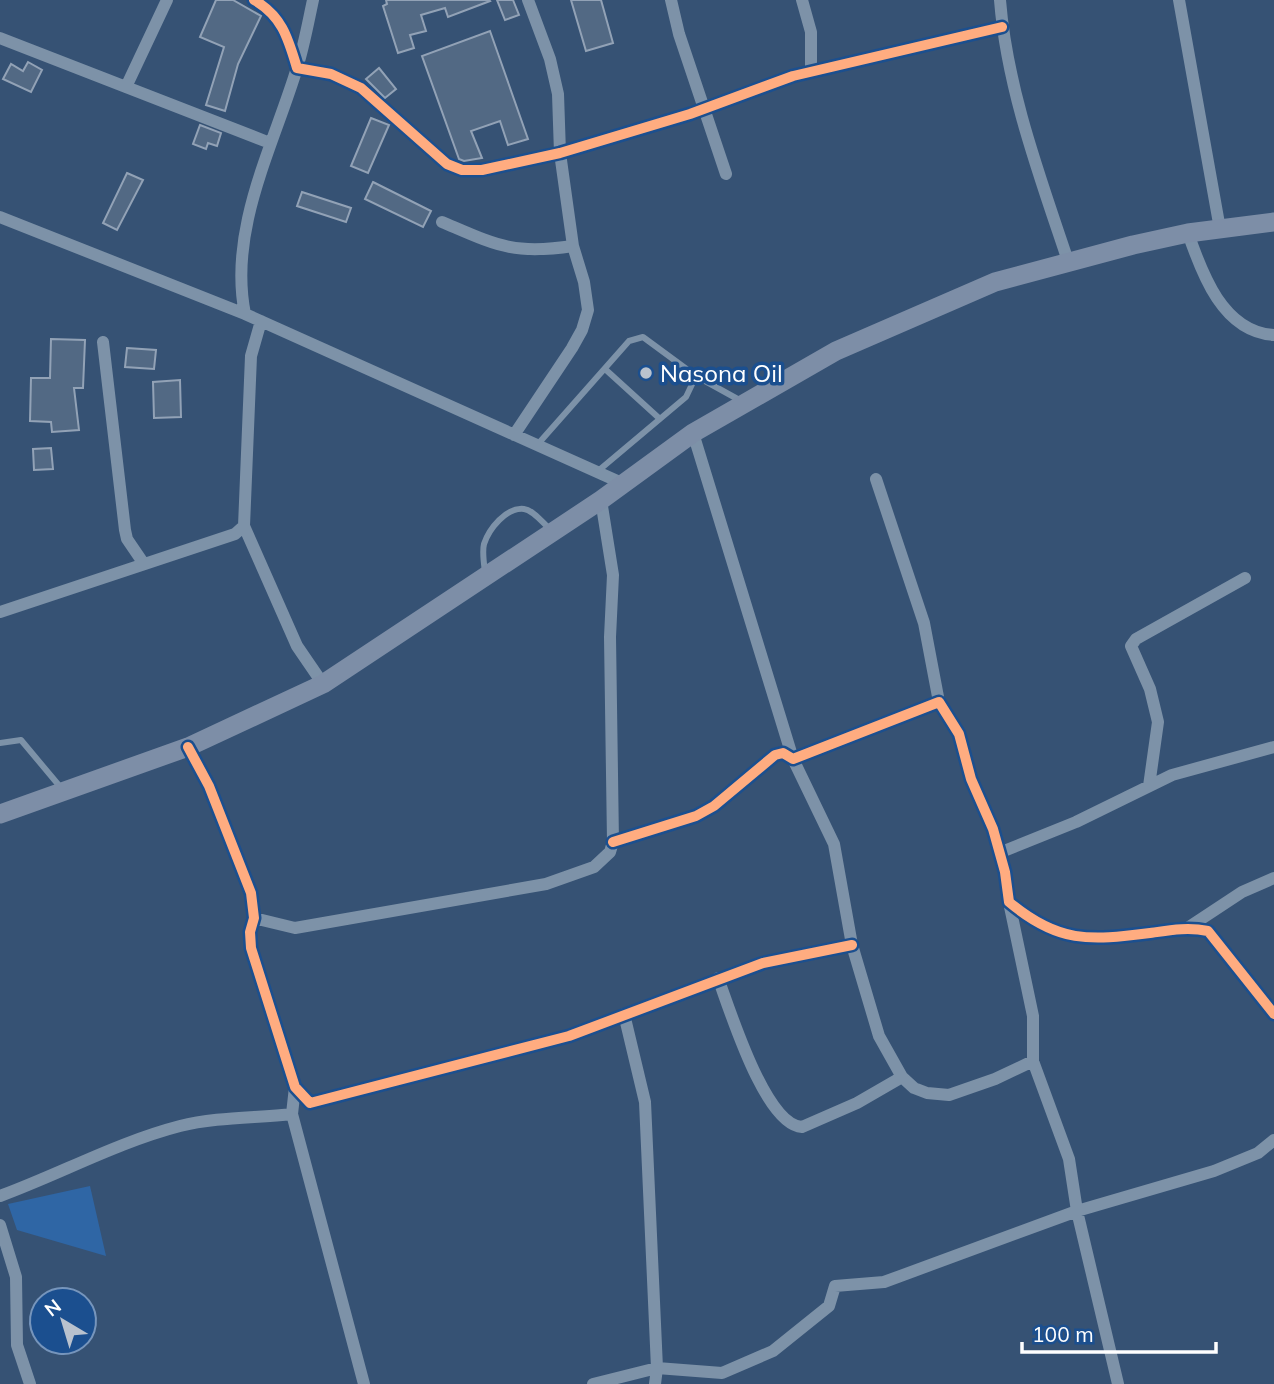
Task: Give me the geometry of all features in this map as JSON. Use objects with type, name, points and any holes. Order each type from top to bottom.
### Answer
[{"type":"main road","points":[[0,814],[188,747],[323,684],[554,532],[693,433],[836,351],[996,282],[1068,261],[1188,233],[1274,222]]},
{"type":"street","points":[[126,87],[167,0]]},
{"type":"street","points":[[254,0],[276,15],[286,30],[297,68]]},
{"type":"street","points":[[244,314],[239,286],[243,240],[270,143],[297,68],[313,0]]},
{"type":"street","points":[[514,435],[582,330],[588,310],[584,282],[573,246],[561,153],[558,94],[550,59],[527,0]]},
{"type":"street","points":[[671,0],[679,34],[726,174]]},
{"type":"street","points":[[802,0],[811,32],[811,71]]},
{"type":"street","points":[[1000,0],[1002,27],[1033,155],[1068,261]]},
{"type":"street","points":[[1179,0],[1220,229]]},
{"type":"street","points":[[297,68],[331,74],[361,88],[447,163],[462,170],[482,170],[561,153],[705,108],[811,71],[1002,27]]},
{"type":"street","points":[[0,38],[270,143]]},
{"type":"street","points":[[0,217],[261,321],[624,484]]},
{"type":"street","points":[[442,222],[503,248],[540,251],[573,246]]},
{"type":"street","points":[[1188,233],[1204,279],[1226,309],[1248,328],[1274,335]]},
{"type":"street","points":[[261,321],[251,356],[244,526],[297,646],[323,684]]},
{"type":"street","points":[[103,342],[125,530],[127,539],[144,564]]},
{"type":"street","points":[[693,433],[793,759],[834,844],[852,945],[879,1036],[902,1077],[914,1088],[927,1093],[948,1095],[995,1079],[1033,1061]]},
{"type":"street","points":[[876,479],[924,622],[940,690],[939,702],[959,734],[999,853],[1032,1016],[1033,1061],[1069,1159],[1077,1211],[1118,1384]]},
{"type":"street","points":[[254,918],[295,928],[546,884],[594,867],[610,852],[613,842],[610,637],[613,575],[601,500]]},
{"type":"street","points":[[0,612],[235,534],[244,526]]},
{"type":"street","points":[[1149,786],[1158,722],[1150,689],[1132,646],[1136,639],[1245,578]]},
{"type":"street","points":[[793,759],[939,702]]},
{"type":"street","points":[[188,747],[209,786],[251,893],[254,918],[250,932],[251,948],[295,1087],[304,1099],[316,1103],[569,1036],[763,963],[852,945]]},
{"type":"street","points":[[999,853],[1076,822],[1149,786],[1215,761],[1274,747]]},
{"type":"street","points":[[613,842],[696,816],[714,806],[775,755],[783,753],[793,759]]},
{"type":"street","points":[[1189,927],[1242,892],[1274,878]]},
{"type":"street","points":[[1009,902],[1037,924],[1063,934],[1105,939],[1189,927],[1209,931],[1274,1014]]},
{"type":"street","points":[[718,978],[747,1057],[782,1115],[794,1126],[802,1127],[857,1103],[902,1077]]},
{"type":"street","points":[[624,1014],[645,1102],[657,1368],[655,1384]]},
{"type":"street","points":[[295,1087],[292,1114],[364,1384]]},
{"type":"street","points":[[0,1196],[62,1173],[131,1141],[183,1126],[292,1114]]},
{"type":"street","points":[[593,1384],[657,1368],[706,1378],[722,1373],[773,1351],[830,1306],[835,1286],[884,1282],[1077,1211],[1214,1171],[1258,1153],[1274,1140]]},
{"type":"street","points":[[0,1225],[16,1277],[17,1345],[30,1384]]},
{"type":"lane","points":[[536,446],[629,341],[643,337],[696,376],[745,403]]},
{"type":"lane","points":[[605,369],[660,419]]},
{"type":"lane","points":[[596,472],[686,397],[696,376]]},
{"type":"lane","points":[[485,578],[483,546],[494,526],[509,511],[523,509],[530,512],[554,532]]},
{"type":"lane","points":[[0,743],[12,739],[27,745],[64,791]]},
{"type":"shaded area","points":[[90,1186],[106,1256],[17,1230],[8,1204]]},
{"type":"building","points":[[216,0],[233,0],[261,16],[238,64],[225,111],[206,105],[224,47],[200,37]]},
{"type":"building","points":[[386,0],[490,1],[448,17],[445,8],[421,15],[426,31],[410,35],[414,48],[398,53],[383,6],[387,4]]},
{"type":"building","points":[[497,0],[513,0],[519,15],[505,20]]},
{"type":"building","points":[[571,0],[601,0],[613,43],[586,51]]},
{"type":"building","points":[[490,31],[528,139],[508,145],[500,121],[471,131],[482,158],[464,161],[459,159],[422,56]]},
{"type":"building","points":[[28,62],[42,70],[31,92],[3,79],[11,64],[23,71]]},
{"type":"building","points":[[379,68],[396,89],[385,98],[366,79]]},
{"type":"building","points":[[371,118],[389,125],[368,173],[351,166]]},
{"type":"building","points":[[200,125],[221,133],[217,146],[208,143],[206,149],[193,144]]},
{"type":"building","points":[[127,173],[143,180],[117,230],[103,223]]},
{"type":"building","points":[[373,182],[431,211],[423,227],[365,199]]},
{"type":"building","points":[[302,192],[351,208],[346,222],[297,206]]},
{"type":"building","points":[[51,339],[85,340],[83,388],[74,388],[79,430],[52,432],[51,422],[30,421],[31,378],[50,378]]},
{"type":"building","points":[[127,348],[156,350],[154,369],[125,367]]},
{"type":"building","points":[[180,380],[181,417],[154,418],[153,382]]},
{"type":"building","points":[[51,448],[53,469],[34,470],[33,449]]},
{"type":"cycle path","points":[[254,0],[278,21],[297,68],[331,74],[361,88],[447,164],[462,170],[482,170],[560,153],[690,114],[793,76],[1002,27]]},
{"type":"cycle path","points":[[613,842],[696,816],[714,806],[775,755],[783,753],[793,759],[939,702],[959,734],[971,779],[993,829],[1005,872],[1009,902],[1043,925],[1075,936],[1128,936],[1186,929],[1208,931],[1274,1014]]},
{"type":"cycle path","points":[[188,747],[209,786],[251,893],[254,918],[250,932],[251,948],[295,1087],[310,1103],[569,1036],[763,963],[852,945]]},
{"type":"place","name":"Nasona Oil","points":[[646,373]]}]
